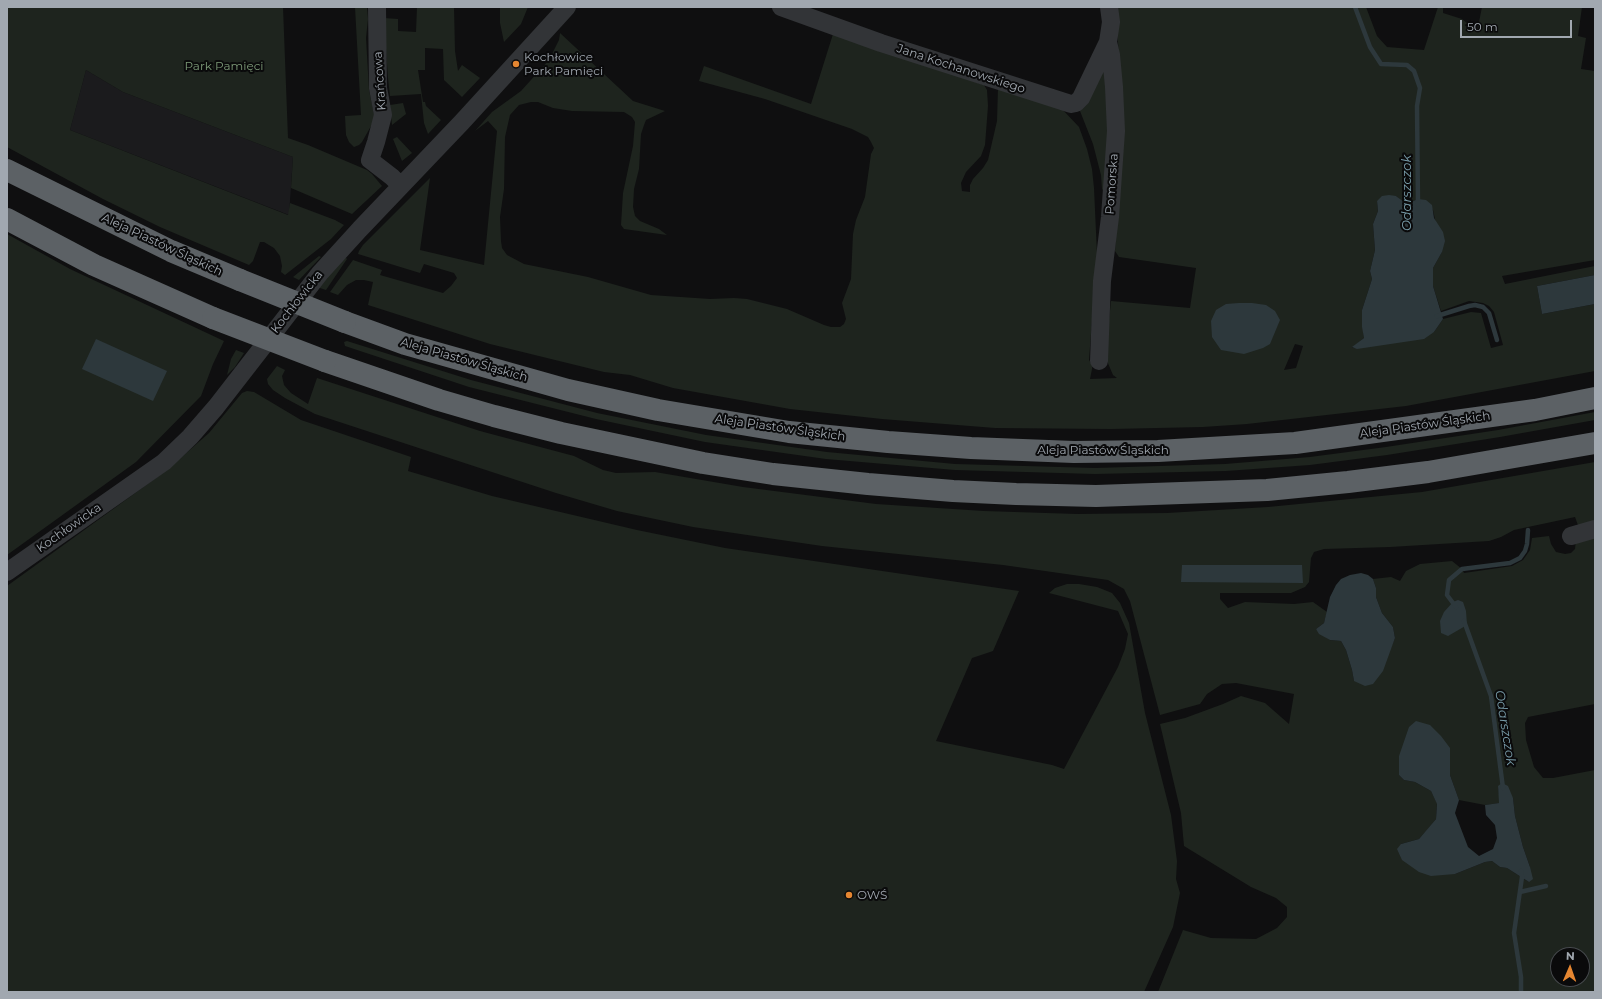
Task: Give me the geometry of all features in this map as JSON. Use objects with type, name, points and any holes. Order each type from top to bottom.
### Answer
[{"type":"highway","name":"Aleja Piastów Śląskich","points":[[7,170],[171,251],[345,322],[405,344],[568,390],[658,410],[789,432],[888,442],[971,448],[1074,452],[1158,451],[1295,443],[1528,411],[1595,398]]},
{"type":"highway","points":[[7,219],[94,265],[213,318],[426,396],[494,416],[561,433],[703,463],[773,474],[953,491],[1016,494],[1096,496],[1267,490],[1428,472],[1595,443]]},
{"type":"street","name":"Krańcowa","points":[[376,7],[378,88],[382,115],[370,160],[401,186]]},
{"type":"street","name":"Kochłowicka","points":[[7,572],[164,462],[190,437],[216,407],[320,273],[567,7]]},
{"type":"street","name":"Jana Kochanowskiego","points":[[781,7],[880,43],[1071,104],[1076,103],[1081,98],[1108,42]]},
{"type":"street","name":"Pomorska","points":[[1099,361],[1102,281],[1110,217],[1116,131],[1108,42],[1111,22],[1109,7]]},
{"type":"street","points":[[1571,536],[1595,530]]},
{"type":"shaded area","points":[[86,70],[123,92],[293,157],[289,215],[70,130]]},
{"type":"shaded area","points":[[1382,196],[1396,196],[1404,202],[1411,202],[1418,199],[1426,200],[1432,205],[1434,218],[1443,232],[1445,241],[1442,252],[1433,268],[1433,286],[1443,319],[1434,332],[1424,339],[1357,349],[1352,347],[1364,338],[1362,327],[1362,310],[1372,279],[1370,271],[1375,250],[1373,224],[1378,211],[1377,201]]},
{"type":"shaded area","points":[[1595,275],[1595,304],[1542,314],[1537,286]]},
{"type":"shaded area","points":[[1239,303],[1266,305],[1275,311],[1280,320],[1270,344],[1263,348],[1244,354],[1221,350],[1212,337],[1211,321],[1216,310],[1226,304]]},
{"type":"shaded area","points":[[96,339],[167,371],[153,401],[82,369]]},
{"type":"shaded area","points":[[1182,565],[1302,565],[1303,583],[1181,582]]},
{"type":"shaded area","points":[[1361,573],[1368,575],[1373,579],[1376,588],[1376,597],[1382,613],[1393,627],[1395,638],[1383,671],[1373,684],[1365,686],[1354,681],[1346,650],[1341,641],[1330,640],[1319,634],[1316,629],[1324,623],[1330,597],[1336,585],[1341,579],[1350,575]]},
{"type":"shaded area","points":[[1458,600],[1463,602],[1466,611],[1467,625],[1448,636],[1441,633],[1440,621],[1444,612],[1453,602]]},
{"type":"shaded area","points":[[1416,721],[1430,725],[1450,748],[1450,775],[1459,800],[1455,813],[1468,847],[1479,856],[1493,849],[1497,838],[1495,825],[1486,815],[1485,805],[1499,803],[1498,786],[1502,783],[1508,786],[1513,798],[1515,816],[1533,879],[1529,882],[1507,868],[1500,867],[1492,861],[1485,862],[1455,874],[1431,876],[1419,872],[1402,860],[1397,849],[1401,844],[1419,839],[1436,819],[1437,804],[1431,791],[1415,782],[1404,780],[1399,775],[1399,756],[1409,727]]},
{"type":"green space","name":"Park Pamięci","points":[[7,7],[283,7],[288,138],[367,170],[382,186],[352,214],[291,188],[293,157],[123,92],[86,70],[70,130],[288,215],[290,203],[335,220],[344,225],[331,239],[285,275],[281,272],[282,266],[280,256],[274,248],[264,242],[260,242],[253,261],[249,265],[160,227],[103,199],[7,147]]},
{"type":"green space","points":[[355,7],[367,7],[368,19],[366,38],[369,90],[375,119],[362,142],[354,147],[349,142],[346,135],[345,116],[361,115]]},
{"type":"green space","points":[[417,7],[454,7],[455,51],[458,71],[462,65],[480,78],[462,97],[444,80],[443,49],[425,48],[425,70],[418,70],[423,102],[425,102],[426,106],[441,120],[428,134],[424,123],[421,94],[390,96],[388,78],[384,18],[398,19],[398,31],[416,32]]},
{"type":"green space","points":[[500,7],[528,7],[521,24],[504,42],[500,23]]},
{"type":"green space","points":[[1114,7],[1366,7],[1377,36],[1387,47],[1424,50],[1438,7],[1443,7],[1443,13],[1462,19],[1472,27],[1480,29],[1478,27],[1482,7],[1582,7],[1578,36],[1586,38],[1581,69],[1595,71],[1595,260],[1502,276],[1505,284],[1595,266],[1595,275],[1537,286],[1542,314],[1595,304],[1595,371],[1406,406],[1247,424],[1203,427],[1111,429],[995,428],[882,419],[790,409],[673,388],[630,375],[604,372],[490,344],[368,305],[373,282],[356,280],[347,285],[338,295],[330,292],[353,260],[382,270],[380,275],[443,293],[451,286],[457,278],[454,273],[424,264],[420,273],[358,254],[363,245],[430,178],[420,250],[484,265],[497,131],[488,121],[475,131],[492,112],[521,91],[549,60],[559,40],[560,33],[633,101],[665,111],[646,120],[641,134],[639,169],[634,189],[633,207],[635,216],[640,221],[659,229],[667,235],[624,229],[621,225],[623,193],[633,146],[635,122],[632,117],[624,112],[572,111],[553,108],[538,102],[531,102],[519,105],[510,115],[505,137],[504,189],[500,217],[502,248],[507,255],[524,264],[588,277],[651,295],[710,299],[747,299],[787,309],[824,325],[840,327],[844,324],[846,319],[842,303],[851,279],[853,234],[856,220],[865,197],[871,154],[874,148],[871,142],[868,137],[852,129],[765,99],[699,81],[704,66],[811,104],[833,34],[984,85],[987,90],[988,106],[985,145],[981,156],[966,172],[961,183],[962,191],[970,192],[970,185],[973,179],[988,160],[997,121],[998,88],[1062,109],[1079,127],[1092,169],[1097,254],[1089,360],[1092,364],[1090,379],[1117,378],[1113,375],[1107,361],[1107,340],[1111,301],[1190,308],[1196,268],[1119,257],[1115,251],[1122,112],[1118,42]],"holes":[[[1396,196],[1403,202],[1411,202],[1418,199],[1433,210],[1442,252],[1433,268],[1433,286],[1441,311],[1469,301],[1483,303],[1489,306],[1494,312],[1503,345],[1491,348],[1481,313],[1471,312],[1443,319],[1434,332],[1352,348],[1364,338],[1362,310],[1372,279],[1370,271],[1375,250],[1373,224],[1378,211],[1377,201]],[[1295,344],[1303,346],[1296,368],[1284,370]]]},
{"type":"green space","points":[[1104,58],[1113,118],[1104,191],[1102,189],[1101,175],[1093,144],[1080,111],[1080,107]]},
{"type":"green space","points":[[403,103],[406,114],[392,125],[390,105]]},
{"type":"green space","points":[[397,137],[412,153],[402,161],[393,139]]},
{"type":"green space","points":[[7,234],[70,269],[224,341],[213,364],[201,396],[136,462],[7,555]]},
{"type":"green space","points":[[319,256],[321,257],[299,280],[293,277]]},
{"type":"green space","points":[[345,257],[347,259],[326,290],[317,287]]},
{"type":"green space","points":[[347,341],[471,380],[597,413],[706,435],[827,452],[955,464],[1095,468],[1225,464],[1310,457],[1386,447],[1498,430],[1595,412],[1595,420],[1387,455],[1310,465],[1226,471],[1095,474],[955,470],[826,459],[705,442],[596,419],[469,387],[345,346],[344,342]]},
{"type":"green space","points":[[236,350],[244,353],[235,367],[227,375],[231,359]]},
{"type":"green space","points":[[277,366],[285,370],[282,376],[284,385],[291,393],[308,404],[317,378],[480,431],[574,456],[603,470],[616,473],[655,472],[743,487],[876,504],[984,511],[1077,514],[1167,513],[1268,507],[1422,492],[1595,462],[1595,524],[1579,528],[1575,517],[1514,530],[1489,541],[1324,549],[1314,552],[1311,558],[1309,582],[1305,587],[1291,593],[1220,593],[1220,599],[1228,608],[1245,602],[1294,604],[1313,602],[1327,612],[1324,623],[1316,629],[1330,640],[1341,641],[1346,650],[1354,681],[1389,652],[1395,638],[1393,627],[1382,613],[1376,597],[1376,588],[1373,579],[1391,577],[1400,581],[1406,571],[1420,564],[1452,561],[1462,569],[1464,573],[1512,566],[1523,560],[1530,550],[1532,538],[1549,536],[1551,544],[1556,552],[1565,554],[1571,553],[1575,549],[1576,540],[1595,535],[1595,704],[1528,717],[1525,723],[1526,740],[1534,767],[1543,778],[1553,778],[1595,770],[1595,992],[1158,992],[1183,930],[1211,938],[1256,939],[1277,928],[1287,917],[1287,907],[1276,898],[1251,887],[1184,846],[1181,813],[1160,724],[1185,718],[1241,696],[1265,703],[1289,724],[1294,694],[1236,683],[1222,684],[1207,694],[1200,704],[1160,715],[1130,601],[1124,589],[1108,580],[1003,565],[822,546],[693,527],[617,511],[556,493],[315,414],[285,398],[273,390],[268,384],[267,379]],"holes":[[[1450,748],[1450,775],[1459,800],[1485,805],[1500,803],[1498,786],[1513,798],[1515,816],[1530,867],[1529,882],[1507,868],[1500,867],[1492,861],[1485,862],[1455,874],[1401,844],[1419,839],[1427,830],[1436,819],[1437,803],[1431,791],[1415,782],[1404,780],[1399,775],[1399,756]]]},
{"type":"green space","points":[[247,391],[254,392],[301,420],[411,457],[408,471],[492,496],[637,530],[725,548],[1019,591],[993,651],[972,658],[936,741],[1052,765],[1064,769],[1118,667],[1125,649],[1128,634],[1118,611],[1049,593],[1055,588],[1067,584],[1079,584],[1097,587],[1112,593],[1120,603],[1129,623],[1145,713],[1171,815],[1177,861],[1176,879],[1180,893],[1173,927],[1144,992],[7,992],[7,586],[167,470],[209,433],[242,393]]},
{"type":"waterway","name":"Odarszczok","points":[[1355,7],[1370,47],[1381,64],[1407,65],[1414,71],[1420,88],[1417,106],[1418,204]]},
{"type":"waterway","name":"Odarszczok","points":[[1437,316],[1469,306],[1475,305],[1483,307],[1489,313],[1497,340]]},
{"type":"waterway","name":"Odarszczok","points":[[1456,607],[1447,595],[1449,580],[1462,569],[1510,563],[1520,558],[1525,551],[1528,530]]},
{"type":"waterway","name":"Odarszczok","points":[[1464,621],[1491,696],[1503,788]]},
{"type":"waterway","name":"Odarszczok","points":[[1521,871],[1522,877],[1514,933],[1521,977],[1521,992]]},
{"type":"waterway","points":[[1520,892],[1546,886]]},
{"type":"place","name":"Kochłowice Park Pamięci","points":[[516,64]]},
{"type":"place","name":"OWŚ","points":[[849,895]]}]
